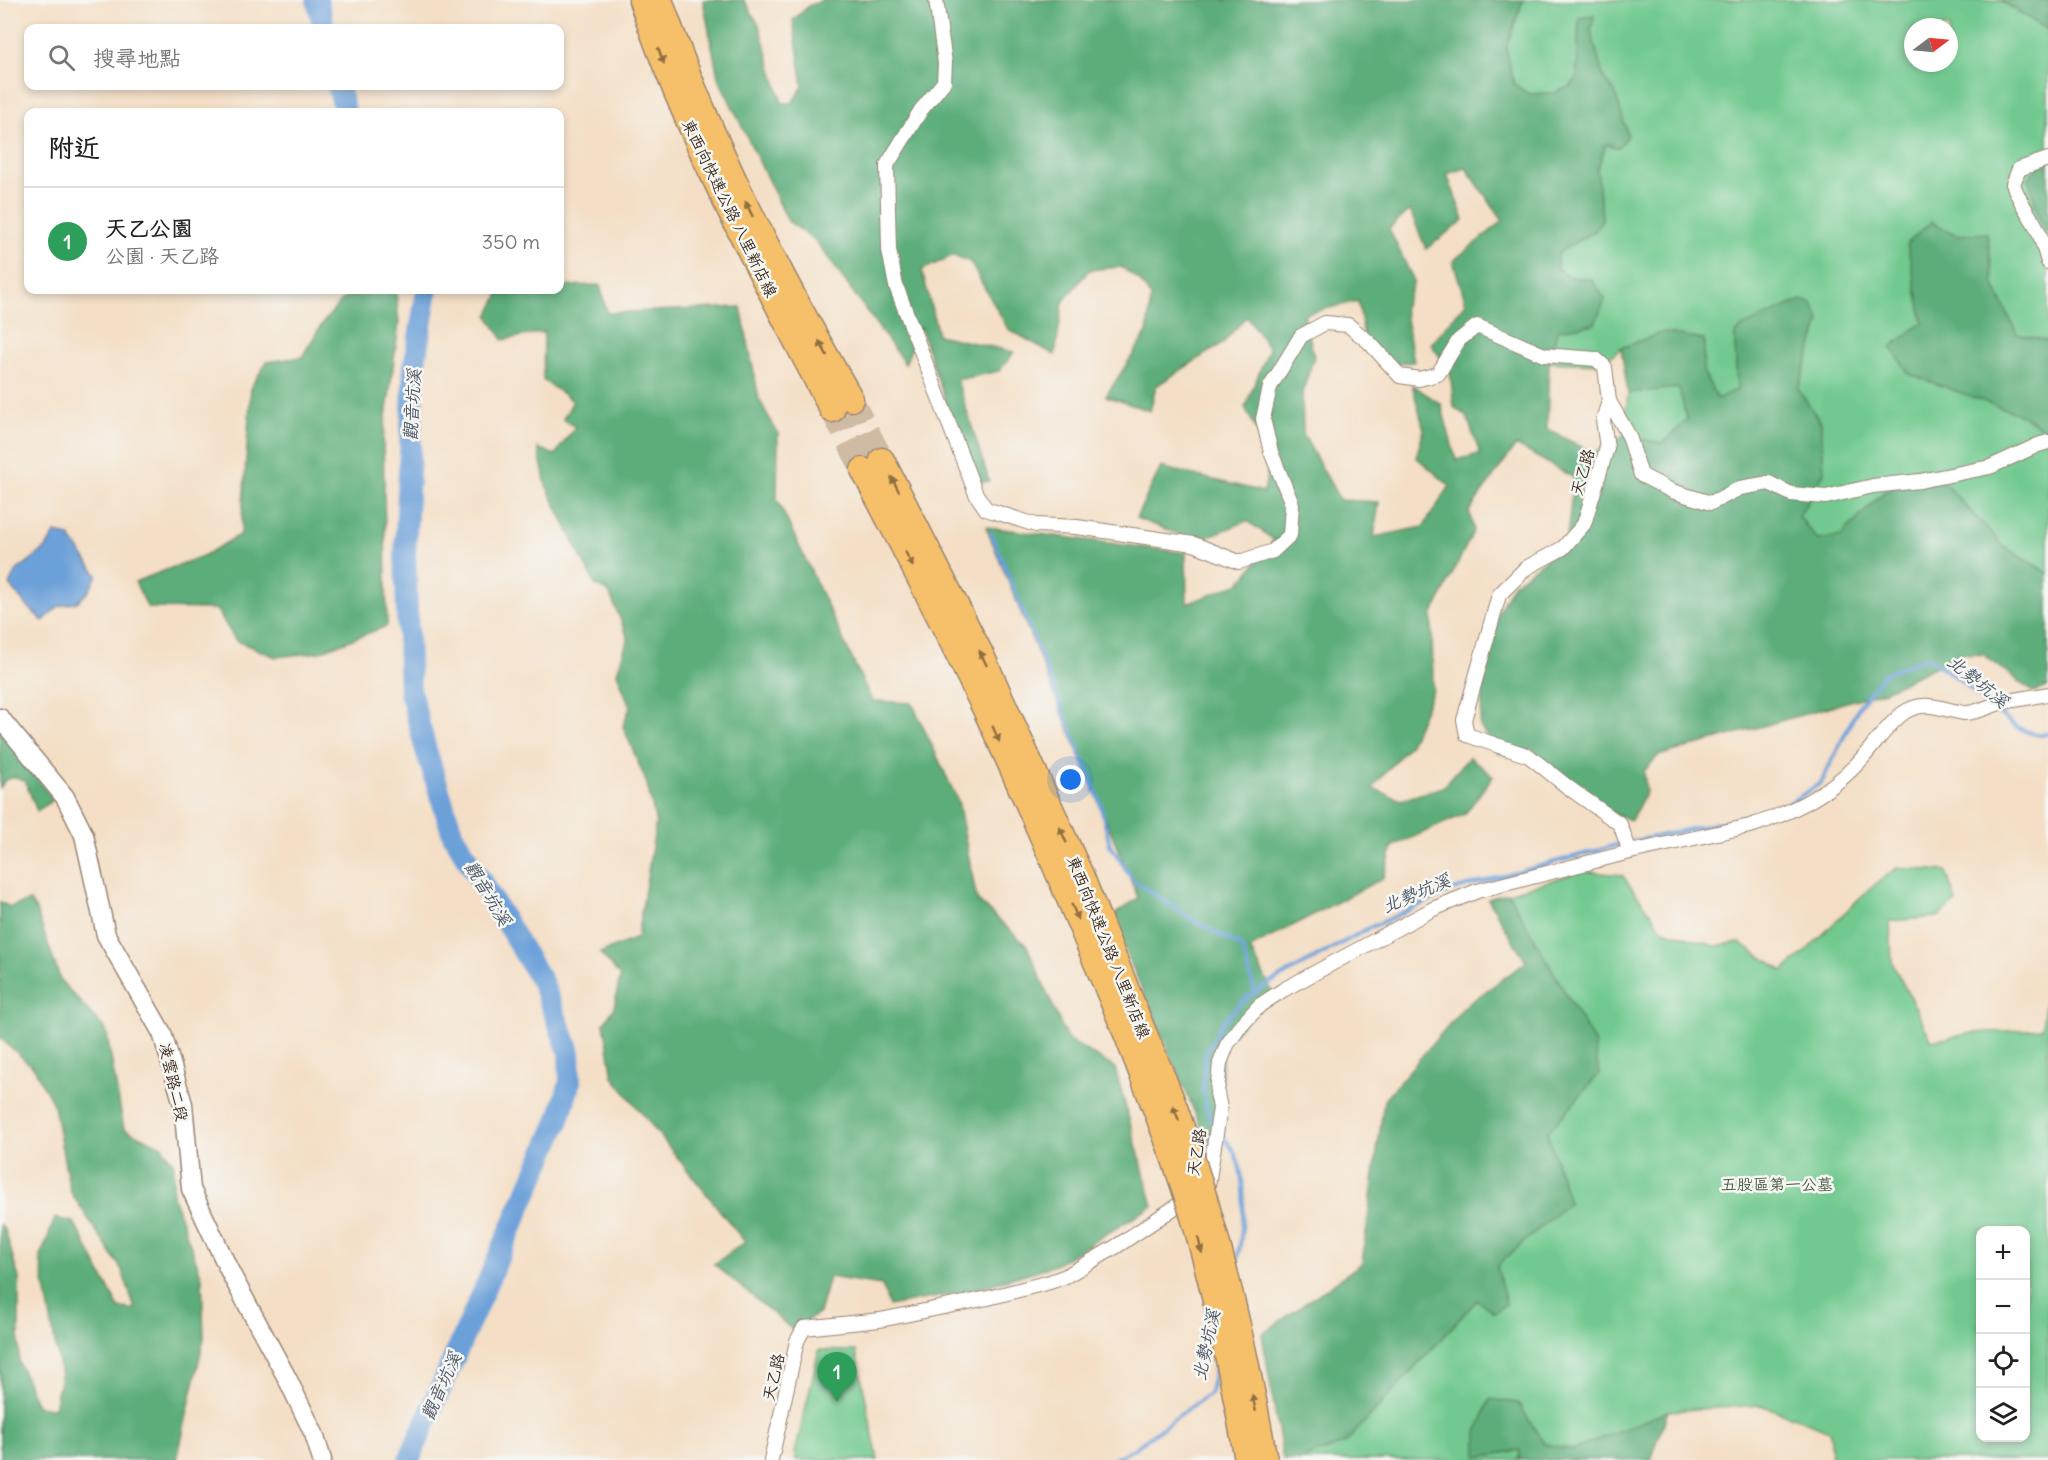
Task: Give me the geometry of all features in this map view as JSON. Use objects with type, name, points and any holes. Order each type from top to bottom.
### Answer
[{"type":"highway","name":"東西向快速公路 八里新店線","points":[[652,3],[689,99],[705,161],[767,266],[841,405]]},
{"type":"highway","name":"東西向快速公路 八里新店線","points":[[873,465],[983,658],[1081,875],[1194,1220],[1218,1312],[1246,1460]]},
{"type":"highway","name":"東西向快速公路 八里新店線","points":[[1133,1028],[1178,1117],[1217,1240],[1265,1460]]},
{"type":"street","points":[[936,0],[945,63],[944,82],[921,110],[887,165],[889,250],[896,286],[976,494],[986,509],[1036,525],[1077,527],[1194,544],[1239,562],[1273,551],[1290,535],[1292,504],[1272,452],[1263,419],[1270,387],[1301,336],[1325,324],[1348,325],[1369,342],[1400,376],[1419,380],[1438,374],[1459,340],[1477,326],[1544,355],[1596,359],[1605,366],[1609,401],[1629,436],[1641,475],[1672,492],[1711,504],[1740,488],[1769,483],[1791,494],[1826,497],[1874,486],[1920,481],[1990,467],[2048,442]]},
{"type":"street","points":[[2048,159],[2019,169],[2013,184],[2018,199],[2043,242],[2048,262]]},
{"type":"street","name":"天乙路","points":[[1609,401],[1603,420],[1607,448],[1584,524],[1563,548],[1526,568],[1499,595],[1464,720],[1467,735],[1530,756],[1569,788],[1620,824],[1630,852]]},
{"type":"street","name":"天乙路","points":[[771,1460],[797,1341],[804,1328],[880,1320],[988,1298],[1050,1282],[1066,1276],[1117,1246],[1208,1185],[1220,1108],[1217,1093],[1220,1063],[1227,1045],[1238,1029],[1260,1005],[1283,990],[1433,909],[1477,891],[1630,852],[1750,826],[1796,808],[1832,786],[1853,769],[1902,714],[1916,707],[1938,705],[1966,713],[2005,702],[2048,694]]},
{"type":"street","name":"凌雲路二段","points":[[0,718],[65,797],[84,835],[106,935],[162,1033],[183,1104],[191,1189],[231,1274],[287,1378],[314,1434],[322,1460]]},
{"type":"green space","points":[[703,0],[744,0],[759,25],[782,103],[792,103],[803,86],[793,20],[810,5],[823,0],[1523,0],[1506,48],[1514,84],[1529,94],[1554,93],[1570,87],[1577,77],[1579,18],[1594,16],[1591,31],[1603,77],[1615,92],[1628,136],[1618,148],[1606,144],[1597,169],[1602,219],[1595,231],[1559,252],[1556,268],[1570,277],[1592,280],[1605,299],[1595,324],[1557,330],[1549,362],[1547,429],[1593,453],[1623,436],[1663,443],[1687,420],[1679,388],[1628,393],[1621,348],[1663,332],[1704,340],[1703,371],[1717,399],[1737,390],[1735,335],[1742,327],[1801,300],[1812,303],[1820,321],[1798,389],[1821,423],[1824,473],[1799,517],[1818,540],[1841,536],[1884,492],[1925,477],[1945,484],[2004,547],[2048,573],[2048,687],[2033,692],[1984,655],[1963,653],[1885,691],[1658,756],[1644,771],[1646,792],[1631,820],[1601,809],[1557,770],[1497,752],[1480,726],[1488,632],[1513,584],[1566,544],[1574,478],[1516,445],[1469,511],[1474,530],[1432,616],[1433,690],[1410,744],[1372,788],[1401,800],[1443,787],[1469,757],[1493,776],[1465,814],[1393,846],[1383,878],[1250,948],[1272,991],[1222,1047],[1221,1138],[1207,1141],[1111,917],[1138,898],[986,527],[1186,553],[1187,604],[1240,583],[1274,540],[1247,521],[1197,541],[1136,518],[1161,467],[1264,492],[1270,458],[1245,407],[1269,349],[1247,316],[1223,343],[1156,386],[1150,411],[1106,396],[1147,333],[1151,297],[1140,281],[1121,267],[1089,270],[1063,302],[1055,355],[1008,329],[970,262],[954,255],[922,270],[938,335],[1014,352],[999,371],[957,380],[989,481],[974,484],[920,327],[905,364],[816,241],[788,221],[718,77]],"holes":[[[1466,168],[1503,221],[1453,261],[1466,303],[1431,344],[1450,371],[1454,407],[1467,417],[1480,454],[1456,460],[1441,404],[1412,385],[1424,430],[1416,457],[1450,486],[1423,527],[1374,537],[1379,502],[1340,500],[1303,434],[1302,393],[1314,357],[1304,314],[1358,301],[1366,349],[1381,364],[1414,362],[1404,308],[1414,281],[1389,229],[1410,210],[1426,249],[1464,220],[1447,174]]]},
{"type":"green space","points":[[1523,0],[2000,0],[2048,30],[2048,156],[2041,223],[2048,234],[2048,341],[2017,335],[1994,285],[1987,234],[1957,235],[1931,222],[1907,243],[1923,322],[2024,416],[2048,432],[2048,573],[2004,547],[1945,484],[1884,492],[1841,536],[1818,540],[1799,517],[1824,473],[1821,423],[1798,389],[1820,322],[1801,300],[1742,327],[1735,335],[1737,390],[1717,400],[1703,371],[1704,340],[1621,348],[1601,364],[1549,362],[1557,330],[1594,324],[1592,280],[1570,277],[1556,267],[1559,252],[1595,231],[1602,219],[1597,169],[1606,144],[1615,92],[1603,77],[1591,31],[1579,18],[1577,77],[1570,87],[1554,93],[1529,94],[1514,84],[1506,48]]},
{"type":"green space","points":[[2000,0],[2048,0],[2048,30]]},
{"type":"green space","points":[[2048,156],[2048,234],[2041,223],[2028,178]]},
{"type":"green space","points":[[1931,222],[1957,235],[1987,233],[1994,285],[2017,334],[2048,341],[2048,432],[2024,416],[1909,374],[1891,347],[1923,322],[1907,243]]},
{"type":"green space","points":[[600,285],[607,313],[741,307],[759,399],[778,434],[777,499],[872,701],[912,703],[958,801],[977,900],[1027,946],[1067,1039],[1115,1068],[1153,1206],[1055,1265],[969,1291],[889,1306],[882,1285],[829,1277],[819,1313],[793,1330],[714,1264],[745,1242],[613,1077],[604,1023],[614,1008],[620,976],[600,953],[637,938],[656,823],[647,784],[623,726],[630,707],[617,673],[628,638],[609,592],[595,585],[546,485],[538,448],[555,455],[575,427],[563,419],[573,401],[543,380],[544,332],[503,340],[488,316],[499,294],[564,294],[564,286]]},
{"type":"green space","points":[[354,294],[396,294],[399,324],[383,439],[387,626],[319,652],[276,657],[236,641],[216,609],[148,608],[135,582],[205,555],[241,534],[251,387],[267,362],[302,357],[322,324],[343,299]]},
{"type":"green space","points":[[1679,387],[1687,420],[1663,443],[1623,436],[1628,393]]},
{"type":"green space","points":[[0,727],[53,800],[37,811],[25,781],[15,777],[5,780],[0,788]]},
{"type":"green space","name":"五股區第一公墓","points":[[1897,868],[1946,871],[1956,902],[1938,917],[1890,921],[1892,962],[1932,1041],[1972,1033],[2042,1029],[2048,976],[2048,1460],[1832,1460],[1830,1431],[1761,1405],[1668,1411],[1573,1450],[1544,1444],[1518,1403],[1477,1457],[1520,1450],[1519,1460],[1299,1460],[1345,1443],[1477,1300],[1497,1266],[1569,1202],[1547,1133],[1599,1074],[1594,1042],[1508,893],[1583,871],[1622,875],[1663,930],[1715,946],[1739,942],[1783,971],[1867,892]]},
{"type":"green space","points":[[1508,893],[1594,1042],[1599,1074],[1547,1133],[1569,1202],[1497,1266],[1506,1304],[1494,1312],[1477,1300],[1345,1443],[1299,1460],[1283,1460],[1262,1334],[1362,1263],[1384,1100],[1464,1007],[1526,962],[1488,899]]},
{"type":"green space","points":[[30,901],[36,910],[61,981],[106,1030],[124,1129],[162,1146],[174,1164],[173,1196],[202,1278],[204,1338],[177,1460],[9,1460],[0,1458],[0,1224],[5,1230],[19,1278],[19,1362],[37,1406],[54,1408],[61,1376],[40,1258],[55,1218],[74,1222],[119,1308],[135,1309],[122,1270],[70,1191],[54,1106],[34,1068],[0,1038],[0,902],[10,907]]},
{"type":"green space","points":[[819,1350],[856,1351],[878,1460],[796,1460],[795,1453]]},
{"type":"green space","points":[[1490,1399],[1518,1403],[1544,1444],[1573,1450],[1668,1411],[1651,1460],[1519,1460],[1520,1450],[1477,1457],[1477,1432]]},
{"type":"water","points":[[55,533],[69,536],[97,575],[89,591],[77,602],[59,606],[43,621],[9,585],[15,572],[46,548]]},
{"type":"waterway","name":"觀音坑溪","points":[[317,0],[323,24]]},
{"type":"waterway","name":"觀音坑溪","points":[[339,90],[344,108]]},
{"type":"waterway","name":"觀音坑溪","points":[[409,1460],[558,1122],[570,1082],[569,1051],[542,982],[453,835],[410,691],[405,555],[414,367],[426,294]]},
{"type":"waterway","points":[[991,533],[1099,799],[1110,845],[1133,880],[1191,919],[1242,947],[1255,991]]},
{"type":"waterway","name":"北勢坑溪","points":[[1783,807],[1821,783],[1859,706],[1884,674],[1927,657],[1959,679],[1988,704]]},
{"type":"waterway","name":"北勢坑溪","points":[[1994,709],[2012,724],[2026,731],[2048,734]]},
{"type":"waterway","name":"北勢坑溪","points":[[1631,842],[1773,811]]},
{"type":"waterway","name":"北勢坑溪","points":[[1213,1122],[1208,1115],[1203,1090],[1205,1054],[1223,1022],[1245,999],[1369,928],[1453,890],[1624,843]]},
{"type":"waterway","name":"北勢坑溪","points":[[1221,1133],[1236,1156],[1242,1183],[1242,1229],[1235,1272]]},
{"type":"waterway","name":"北勢坑溪","points":[[1112,1460],[1132,1450],[1210,1393],[1217,1359]]},
{"type":"tunnel","points":[[851,399],[882,460]]},
{"type":"tunnel","points":[[832,410],[863,470]]},
{"type":"place","name":"天乙公園","points":[[837,1402]]}]
